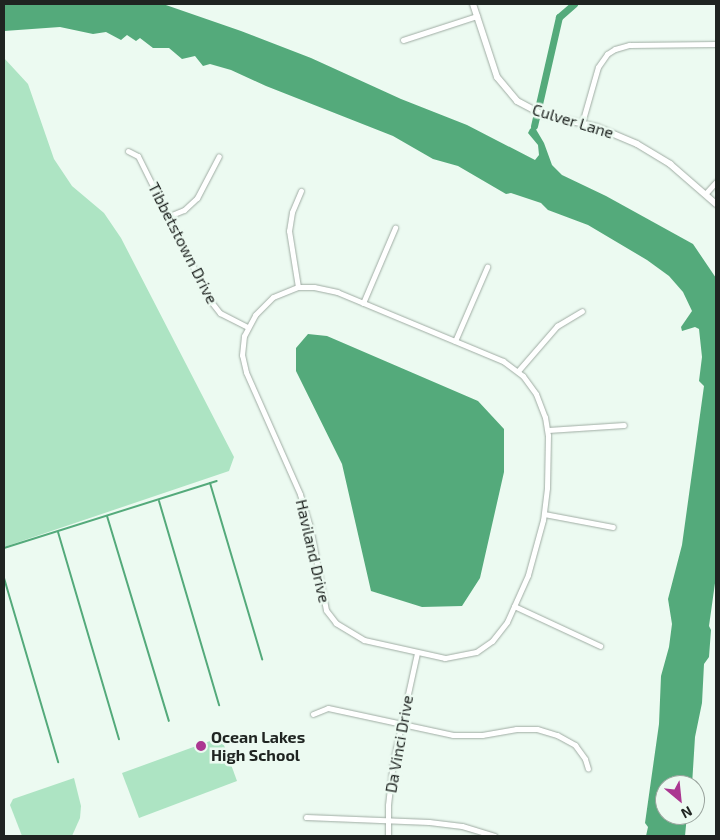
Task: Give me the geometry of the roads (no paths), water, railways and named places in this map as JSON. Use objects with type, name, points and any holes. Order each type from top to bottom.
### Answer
[{"type":"street","name":"Culver Lane","points":[[473,4],[497,77],[509,94],[532,110],[582,123],[617,135],[652,152],[706,193],[716,204]]},
{"type":"street","points":[[403,40],[477,16]]},
{"type":"street","points":[[582,123],[598,67],[607,54],[615,49],[629,45],[716,44]]},
{"type":"street","name":"Tibbetstown Drive","points":[[128,151],[138,156],[215,308],[228,319],[247,327]]},
{"type":"street","points":[[169,216],[184,210],[197,198],[219,156]]},
{"type":"street","points":[[706,193],[716,182]]},
{"type":"street","points":[[298,287],[289,231],[292,212],[301,191]]},
{"type":"street","points":[[363,303],[395,228]]},
{"type":"street","points":[[455,341],[487,267]]},
{"type":"street","name":"Haviland Drive","points":[[298,287],[325,288],[503,361],[518,371],[536,394],[548,430],[544,514],[528,575],[514,606],[499,634],[476,652],[445,658],[417,653],[354,636],[336,623],[326,610],[310,527],[300,494],[243,365],[242,346],[247,327],[255,315],[273,298],[298,287]]},
{"type":"street","points":[[518,371],[557,326],[582,311]]},
{"type":"street","points":[[548,430],[624,425]]},
{"type":"street","points":[[544,514],[613,527]]},
{"type":"street","points":[[514,606],[600,646]]},
{"type":"street","name":"Da Vinci Drive","points":[[388,836],[390,786],[401,724],[417,653]]},
{"type":"street","points":[[312,714],[328,708],[468,736],[527,728],[546,730],[575,745],[588,769]]},
{"type":"street","points":[[306,817],[388,819],[453,824],[495,836]]},
{"type":"waterway","points":[[534,126],[559,17],[574,4]]},
{"type":"waterway","points":[[4,548],[217,481]]},
{"type":"waterway","points":[[210,483],[262,659]]},
{"type":"waterway","points":[[159,501],[219,705]]},
{"type":"waterway","points":[[107,516],[169,721]]},
{"type":"waterway","points":[[58,532],[119,739]]},
{"type":"waterway","points":[[4,578],[58,762]]},
{"type":"place","name":"Ocean Lakes High School","points":[[201,746]]}]
